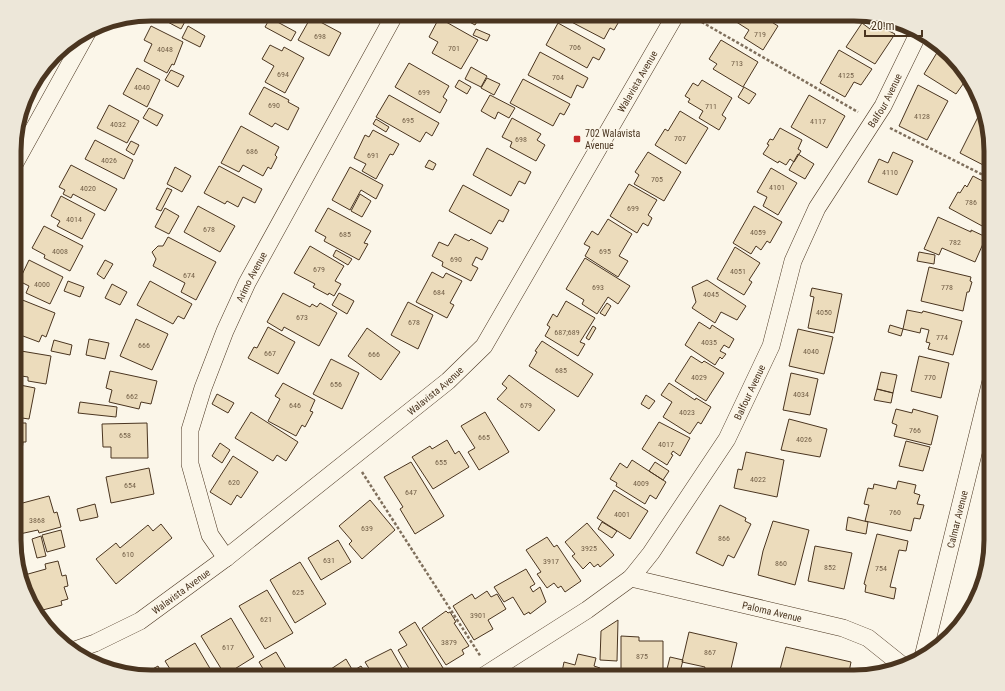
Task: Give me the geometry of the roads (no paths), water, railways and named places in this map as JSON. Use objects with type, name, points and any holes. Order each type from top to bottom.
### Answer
[{"type":"street","name":"Arimo Avenue","points":[[226,558],[210,535],[190,464],[190,430],[203,388],[224,331],[247,283],[391,21]]},
{"type":"street","name":"Walavista Avenue","points":[[80,648],[95,643],[140,621],[226,558],[448,381],[484,346],[672,21]]},
{"type":"street","name":"Balfour Avenue","points":[[497,670],[587,610],[631,578],[652,553],[727,439],[770,346],[793,261],[817,208],[883,106],[917,37]]},
{"type":"street","points":[[21,151],[83,40]]},
{"type":"street","name":"Calmar Avenue","points":[[924,650],[984,409]]},
{"type":"street","name":"Paloma Avenue","points":[[631,578],[843,628],[868,638],[898,662]]},
{"type":"place","name":"702 Walavista Avenue","points":[[577,139]]}]
